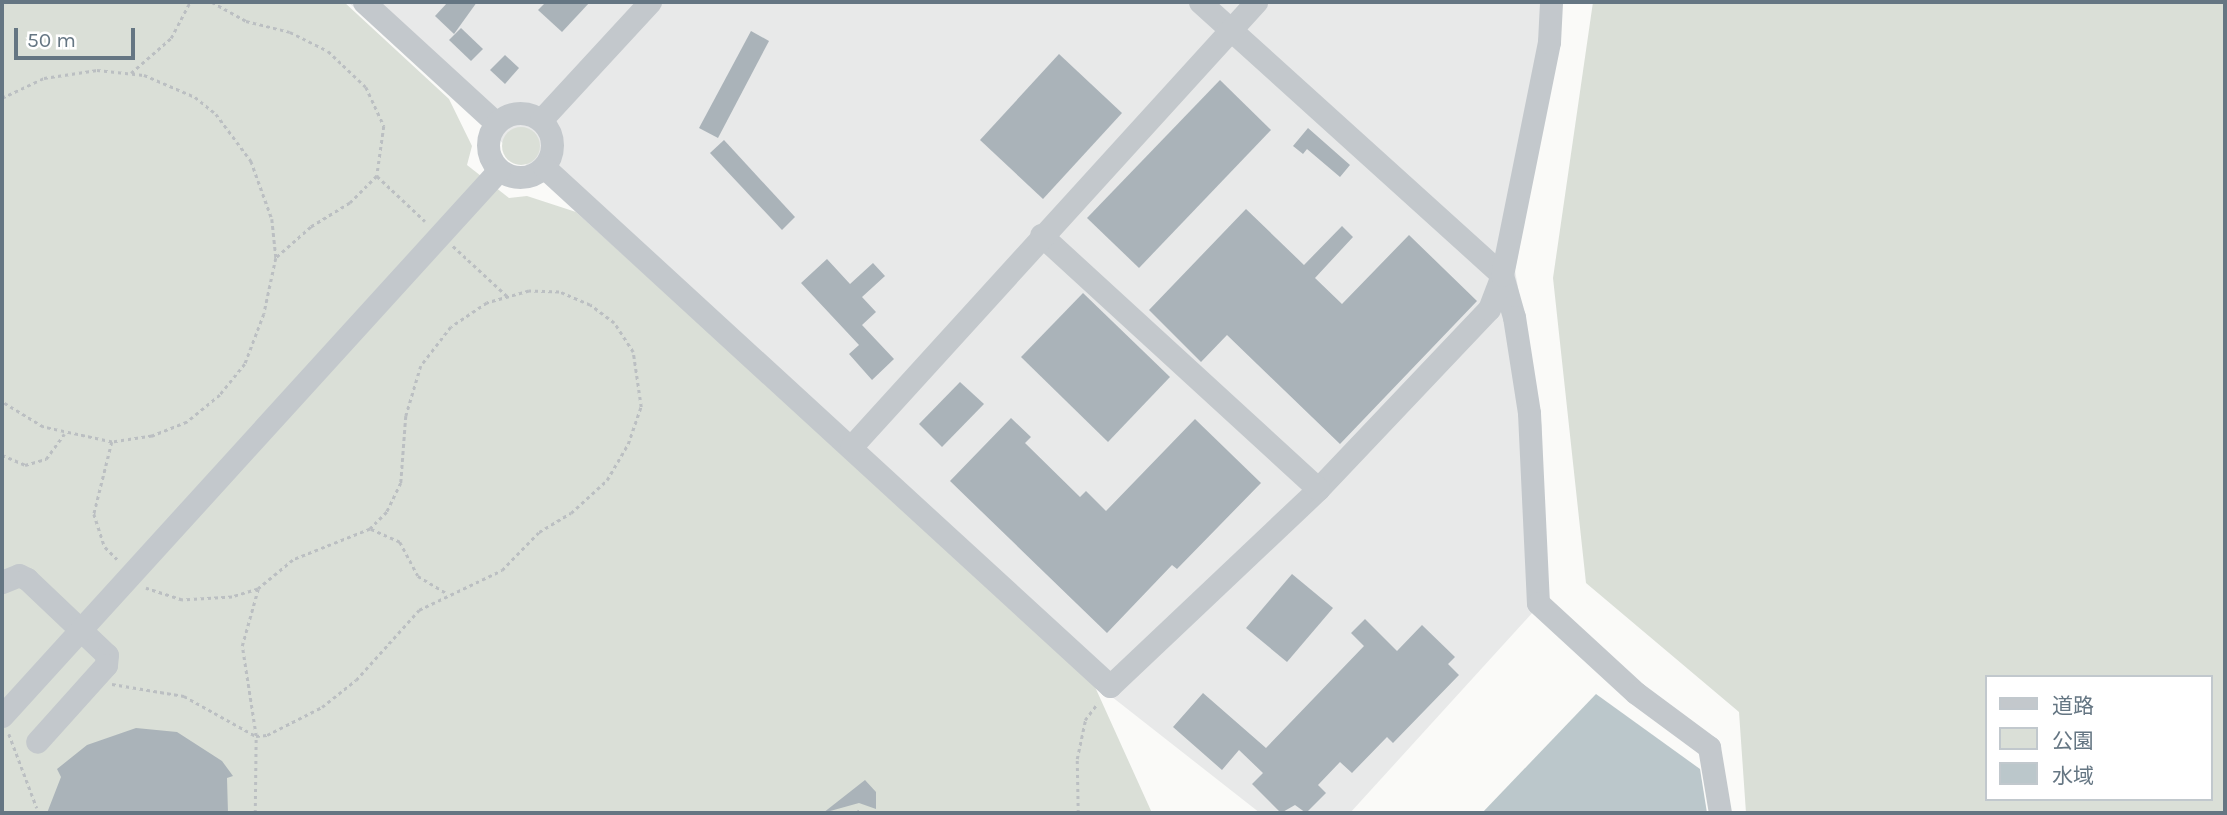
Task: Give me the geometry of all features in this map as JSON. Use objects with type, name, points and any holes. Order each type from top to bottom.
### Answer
[{"type":"street","points":[[364,2],[496,123]]},
{"type":"street","points":[[541,120],[650,2]]},
{"type":"street","points":[[1200,2],[1502,275],[1514,317],[1530,413],[1538,603],[1636,693],[1709,747],[1720,813]]},
{"type":"street","points":[[851,447],[1041,235],[1256,2]]},
{"type":"street","points":[[544,167],[1110,686],[1318,489],[1489,309],[1502,275],[1549,43],[1551,2]]},
{"type":"street","points":[[523,113],[541,120],[552,138],[544,167],[527,177],[499,170],[488,142],[496,123],[523,113]]},
{"type":"street","points":[[4,721],[81,629],[499,170]]},
{"type":"street","points":[[1041,235],[1318,489]]},
{"type":"street","points":[[2,582],[19,575],[27,579],[107,655],[94,679],[37,742]]},
{"type":"path","points":[[131,73],[171,38],[190,2]]},
{"type":"path","points":[[212,2],[246,20],[312,42],[355,75],[374,98],[384,126],[377,177],[350,204],[311,227],[276,258]]},
{"type":"path","points":[[2,98],[65,73],[131,73],[195,97],[231,132],[265,193],[276,258],[255,341],[220,395],[187,422],[152,436],[112,442],[64,434],[2,402]]},
{"type":"path","points":[[377,177],[428,223]]},
{"type":"path","points":[[451,244],[507,296]]},
{"type":"path","points":[[94,679],[184,696],[256,736],[267,735],[322,707],[356,680],[407,621],[446,593],[502,570],[539,532],[586,500],[618,463],[641,407],[634,352],[614,323],[590,305],[559,292],[507,296],[462,318],[421,366],[406,415],[401,483],[387,512],[370,529],[293,560],[258,589],[199,602],[167,597],[140,584]]},
{"type":"path","points":[[2,455],[25,464],[46,459],[64,434]]},
{"type":"path","points":[[112,442],[94,514],[105,547],[119,561]]},
{"type":"path","points":[[370,529],[400,542],[418,576],[446,593]]},
{"type":"path","points":[[255,813],[256,736],[242,646],[258,589]]},
{"type":"path","points":[[1078,813],[1077,759],[1085,720],[1110,686]]},
{"type":"path","points":[[4,721],[37,808]]},
{"type":"shaded area","points":[[348,2],[1561,2],[1559,44],[1515,270],[1542,427],[1544,600],[1350,813],[1260,813],[1093,682]]},
{"type":"green space","points":[[2,2],[344,2],[449,99],[472,146],[467,165],[509,198],[527,196],[576,212],[1091,678],[1152,813],[2,813]]},
{"type":"green space","points":[[1593,2],[2225,2],[2225,813],[1746,813],[1739,712],[1586,583],[1553,278]]},
{"type":"green space","points":[[521,127],[535,132],[540,146],[535,160],[521,165],[507,160],[502,146],[507,132]]},
{"type":"water","points":[[1596,694],[1700,769],[1707,813],[1482,813]]},
{"type":"building","points":[[448,2],[477,2],[454,34],[435,16]]},
{"type":"building","points":[[546,2],[590,2],[562,32],[538,10]]},
{"type":"building","points":[[461,28],[483,49],[471,61],[449,40]]},
{"type":"building","points":[[751,31],[769,41],[718,138],[699,128]]},
{"type":"building","points":[[1059,54],[1122,113],[1043,199],[980,140]]},
{"type":"building","points":[[505,55],[519,68],[505,84],[490,70]]},
{"type":"building","points":[[1220,80],[1271,130],[1139,268],[1087,218]]},
{"type":"building","points":[[1308,128],[1350,165],[1340,177],[1307,149],[1303,154],[1293,146]]},
{"type":"building","points":[[724,140],[795,217],[782,230],[710,153]]},
{"type":"building","points":[[1246,209],[1304,265],[1342,226],[1353,237],[1315,278],[1342,304],[1409,235],[1477,301],[1340,444],[1227,335],[1201,362],[1149,310]]},
{"type":"building","points":[[827,259],[850,284],[873,263],[885,276],[862,297],[876,312],[862,325],[894,359],[872,380],[849,354],[859,345],[801,283]]},
{"type":"building","points":[[1083,293],[1170,377],[1108,442],[1021,357]]},
{"type":"building","points":[[960,382],[984,404],[942,447],[919,424]]},
{"type":"building","points":[[1011,418],[1031,437],[1025,443],[1080,497],[1086,491],[1106,511],[1195,419],[1261,483],[1177,569],[1172,565],[1107,633],[950,481]]},
{"type":"building","points":[[1292,574],[1333,608],[1287,662],[1246,628]]},
{"type":"building","points":[[1365,619],[1397,651],[1422,625],[1455,657],[1448,664],[1459,675],[1393,743],[1387,737],[1352,773],[1340,762],[1318,785],[1326,793],[1306,813],[1295,805],[1281,813],[1252,784],[1263,773],[1239,750],[1222,770],[1173,727],[1203,693],[1266,748],[1364,646],[1351,633]]},
{"type":"building","points":[[136,728],[177,732],[222,761],[233,776],[227,778],[228,813],[47,813],[61,777],[57,769],[87,745]]},
{"type":"building","points":[[865,780],[876,792],[876,809],[859,803],[823,813]]}]
